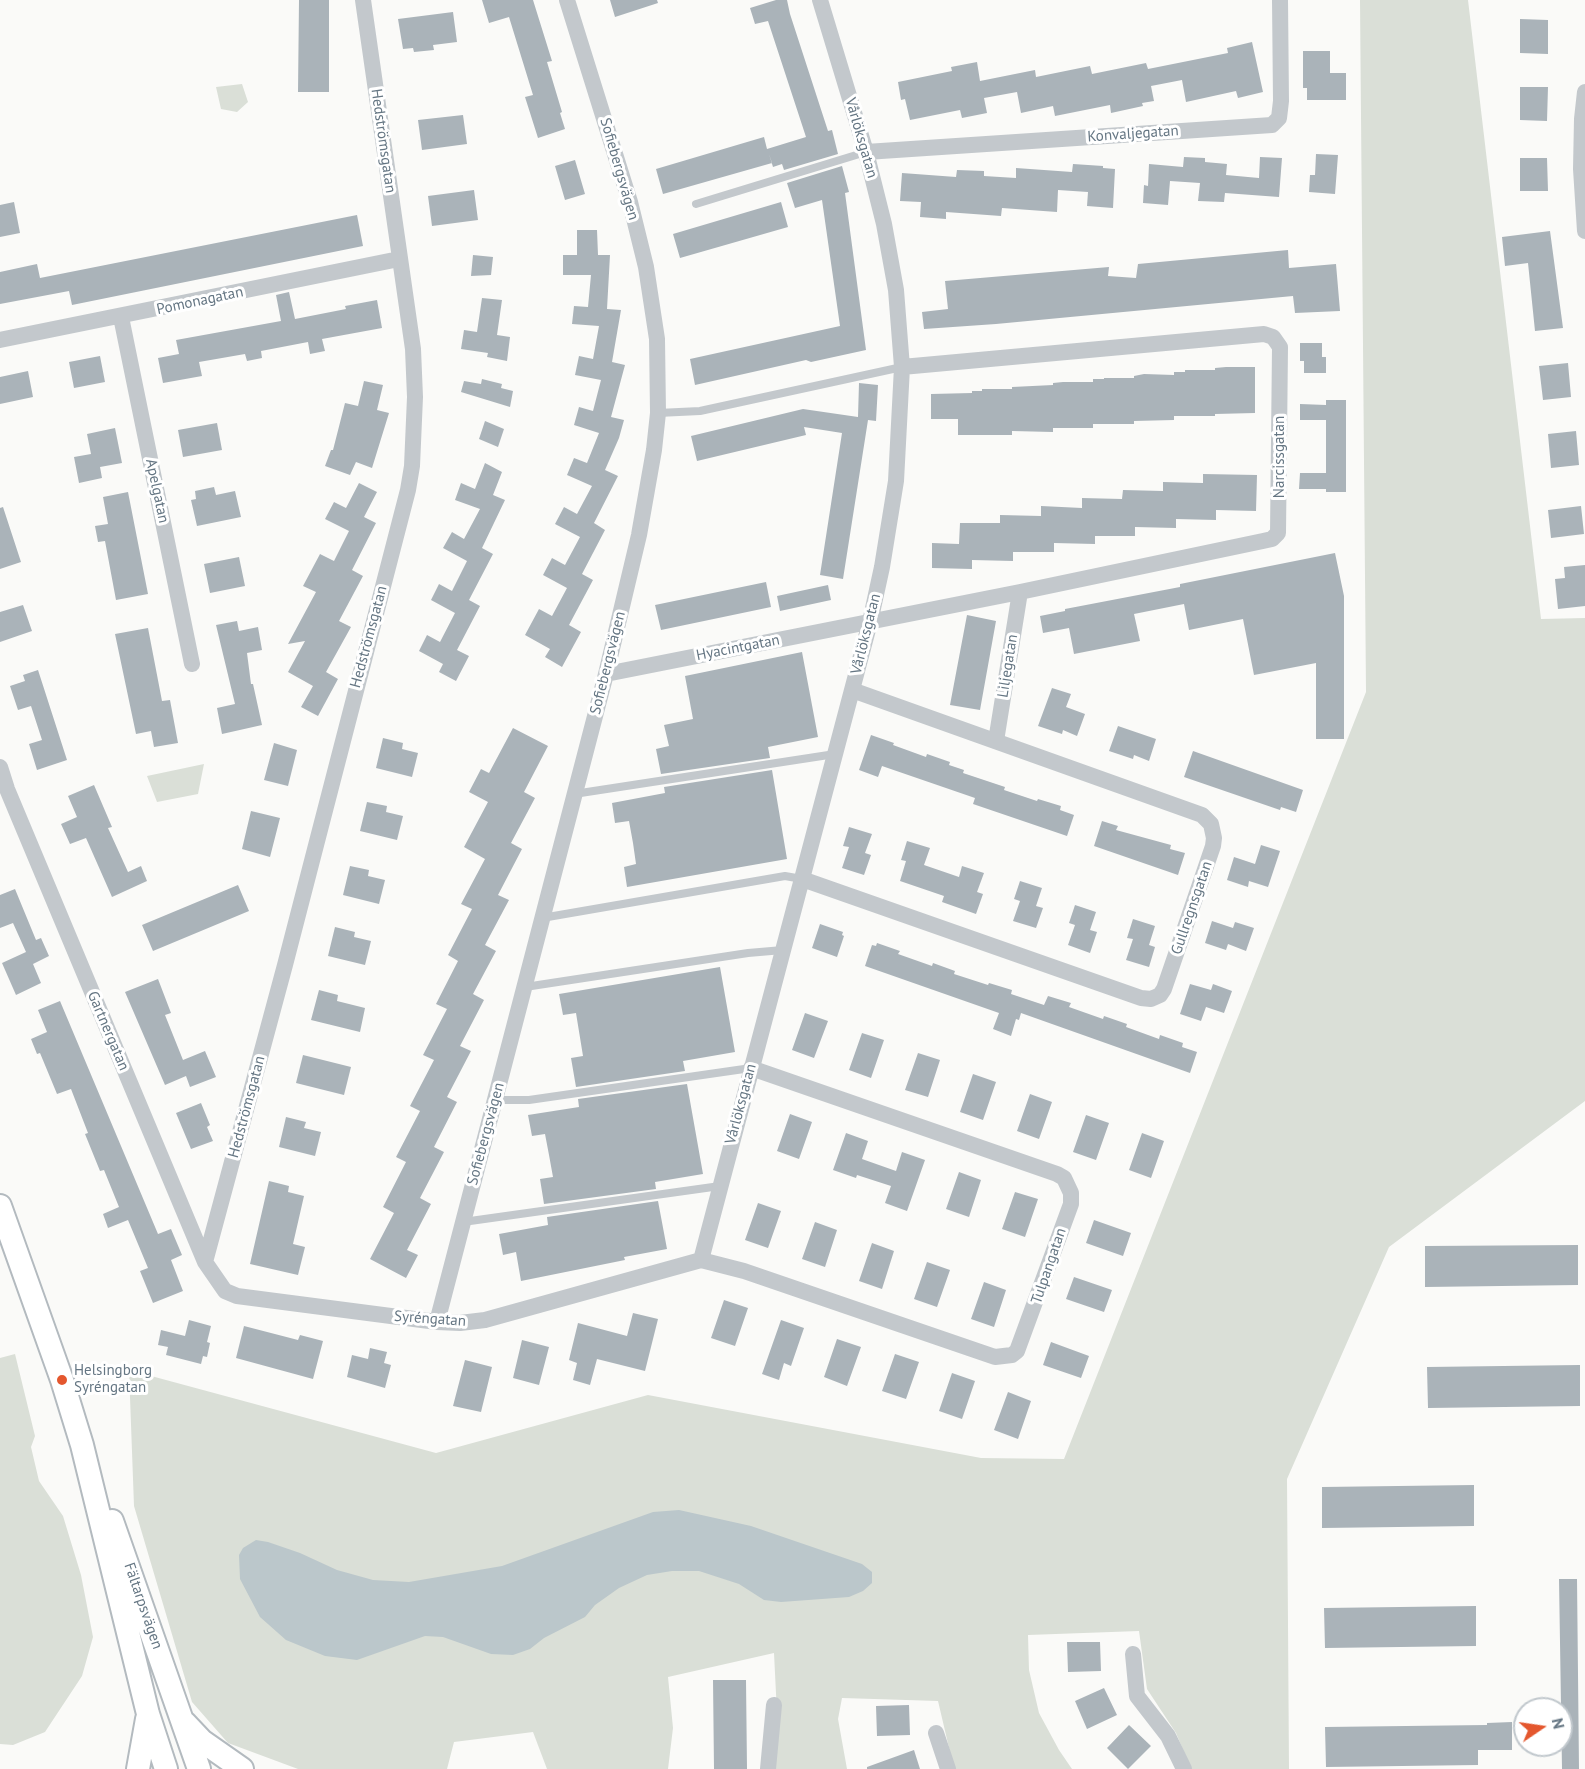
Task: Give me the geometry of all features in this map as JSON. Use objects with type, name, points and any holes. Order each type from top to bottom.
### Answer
[{"type":"main road","name":"Fältarpsvägen","points":[[0,1206],[62,1380],[82,1444],[148,1714],[166,1769]]},
{"type":"main road","name":"Fältarpsvägen","points":[[82,1444],[123,1547],[199,1769]]},
{"type":"main road","points":[[138,1769],[148,1714]]},
{"type":"main road","points":[[183,1721],[202,1740],[242,1769]]},
{"type":"street","name":"Hedströmsgatan","points":[[205,1262],[408,490],[414,442],[415,372],[363,0]]},
{"type":"street","name":"Sofiebergsvägen","points":[[437,1322],[606,674],[639,535],[658,413],[657,339],[646,267],[630,202],[567,0]]},
{"type":"street","name":"Vårlöksgatan","points":[[701,1260],[870,622],[882,567],[896,481],[902,368],[896,290],[884,224],[866,152],[820,0]]},
{"type":"street","name":"Konvaljegatan","points":[[866,152],[1272,125],[1279,118],[1281,101],[1280,0]]},
{"type":"street","points":[[1585,92],[1581,169],[1585,231]]},
{"type":"street","name":"Pomonagatan","points":[[0,340],[399,260]]},
{"type":"street","name":"Apelgatan","points":[[121,317],[192,664]]},
{"type":"street","name":"Narcissgatan","points":[[870,622],[1252,543],[1276,537],[1279,530],[1279,344],[1274,337],[1264,334],[902,368]]},
{"type":"street","name":"Liljegatan","points":[[996,741],[1020,592]]},
{"type":"street","name":"Hyacintgatan","points":[[606,674],[870,622]]},
{"type":"street","name":"Gullregnsgatan","points":[[802,879],[1141,998],[1156,998],[1164,989],[1213,846],[1214,837],[1211,824],[1202,815],[852,690]]},
{"type":"street","name":"Gartnergatan","points":[[0,767],[7,789],[205,1262],[225,1291]]},
{"type":"street","name":"Tulpangatan","points":[[701,1260],[744,1270],[995,1357],[1006,1357],[1012,1355],[1020,1346],[1071,1204],[1069,1186],[1064,1178],[1057,1174],[751,1068]]},
{"type":"street","name":"Syréngatan","points":[[225,1291],[237,1296],[460,1323],[485,1320],[701,1260]]},
{"type":"street","points":[[1133,1654],[1137,1696],[1168,1736],[1184,1769]]},
{"type":"street","points":[[768,1769],[774,1705]]},
{"type":"street","points":[[936,1733],[948,1769]]},
{"type":"lane","points":[[696,204],[866,152]]},
{"type":"lane","points":[[658,413],[700,411],[902,368]]},
{"type":"lane","points":[[574,794],[835,754]]},
{"type":"lane","points":[[541,918],[785,876],[802,879]]},
{"type":"lane","points":[[524,987],[748,953],[783,950]]},
{"type":"lane","points":[[494,1100],[529,1100],[751,1068]]},
{"type":"lane","points":[[463,1222],[720,1186]]},
{"type":"shaded area","points":[[1360,0],[1468,0],[1541,619],[1585,618],[1585,1101],[1389,1247],[1287,1479],[1289,1769],[1191,1769],[1176,1733],[1147,1689],[1139,1631],[1028,1635],[1029,1670],[1039,1713],[1072,1769],[954,1769],[938,1701],[842,1698],[838,1719],[847,1769],[775,1769],[778,1734],[774,1653],[668,1677],[673,1728],[668,1769],[547,1769],[533,1732],[454,1742],[447,1769],[298,1769],[228,1743],[192,1702],[134,1506],[129,1370],[436,1453],[648,1395],[981,1458],[1064,1459],[1366,692]]},
{"type":"shaded area","points":[[242,84],[248,102],[237,112],[221,109],[216,87]]},
{"type":"shaded area","points":[[204,764],[198,794],[157,802],[147,776]]},
{"type":"shaded area","points":[[15,1354],[35,1436],[31,1447],[39,1481],[63,1516],[81,1575],[93,1637],[82,1676],[45,1732],[13,1745],[0,1744],[0,1358]]},
{"type":"shaded area","points":[[679,1510],[751,1526],[862,1564],[872,1572],[872,1583],[863,1591],[849,1597],[781,1602],[764,1600],[739,1584],[699,1571],[672,1571],[647,1575],[619,1588],[595,1605],[585,1617],[544,1638],[530,1649],[513,1655],[491,1654],[443,1637],[425,1636],[357,1660],[325,1656],[286,1640],[260,1617],[240,1579],[239,1555],[243,1548],[256,1540],[300,1553],[337,1570],[373,1580],[409,1582],[502,1566],[653,1512]]},
{"type":"building","points":[[299,0],[329,0],[329,92],[298,92]]},
{"type":"building","points":[[482,0],[533,0],[552,61],[547,62],[565,129],[538,138],[525,97],[533,95],[509,17],[489,23]]},
{"type":"building","points":[[610,0],[657,0],[658,3],[615,17]]},
{"type":"building","points":[[776,0],[787,0],[828,131],[832,130],[838,154],[784,170],[782,164],[773,167],[772,163],[663,194],[656,169],[764,137],[767,149],[806,137],[768,21],[755,24],[750,8]]},
{"type":"building","points":[[453,12],[457,42],[433,45],[434,50],[414,52],[413,48],[403,49],[398,19]]},
{"type":"building","points":[[1520,19],[1548,20],[1548,54],[1520,53]]},
{"type":"building","points":[[1252,42],[1263,92],[1238,98],[1236,91],[1186,102],[1182,80],[1151,86],[1154,101],[1142,103],[1143,106],[1111,113],[1110,105],[1055,116],[1053,106],[1021,113],[1017,92],[984,98],[987,113],[962,118],[960,110],[910,120],[905,99],[901,100],[898,82],[952,71],[951,67],[977,62],[980,81],[1035,70],[1036,77],[1090,66],[1092,74],[1146,63],[1148,69],[1228,53],[1227,48]]},
{"type":"building","points":[[1303,51],[1330,51],[1330,73],[1346,73],[1346,100],[1307,100],[1307,88],[1303,88]]},
{"type":"building","points":[[1520,87],[1548,87],[1547,121],[1520,120]]},
{"type":"building","points":[[463,115],[467,144],[422,150],[418,120]]},
{"type":"building","points":[[1316,154],[1338,155],[1335,194],[1309,192],[1310,175],[1315,175]]},
{"type":"building","points":[[1184,157],[1205,158],[1205,162],[1227,164],[1226,175],[1259,178],[1260,157],[1282,158],[1279,197],[1225,193],[1224,202],[1198,201],[1200,183],[1170,181],[1168,205],[1143,203],[1144,185],[1148,186],[1149,164],[1183,167]]},
{"type":"building","points":[[1520,158],[1547,158],[1548,191],[1520,191]]},
{"type":"building","points":[[575,160],[585,194],[565,200],[555,166]]},
{"type":"building","points":[[1073,164],[1115,169],[1113,208],[1087,206],[1088,192],[1058,190],[1057,212],[1002,208],[1001,216],[946,212],[946,219],[920,217],[921,202],[900,201],[902,173],[956,177],[957,170],[984,171],[984,176],[1016,178],[1016,168],[1072,172]]},
{"type":"building","points":[[842,166],[849,192],[845,193],[866,350],[811,362],[806,360],[695,385],[690,359],[840,326],[822,200],[795,208],[787,183]]},
{"type":"building","points":[[474,190],[478,220],[432,226],[428,196]]},
{"type":"building","points":[[14,202],[20,233],[0,237],[0,205]]},
{"type":"building","points":[[781,202],[788,227],[680,258],[673,234]]},
{"type":"building","points":[[357,215],[363,246],[72,305],[69,291],[0,304],[0,272],[37,264],[40,278]]},
{"type":"building","points":[[577,230],[597,230],[598,255],[610,255],[607,309],[621,310],[612,362],[625,365],[611,417],[624,420],[605,470],[618,476],[594,523],[605,530],[582,574],[593,580],[569,625],[581,632],[562,667],[545,657],[550,649],[525,635],[539,609],[552,616],[567,588],[543,575],[552,558],[565,565],[580,537],[555,524],[564,507],[577,514],[592,486],[567,475],[574,458],[587,463],[599,433],[574,425],[579,407],[593,411],[601,380],[575,375],[579,356],[593,359],[599,326],[572,324],[574,306],[588,307],[591,275],[563,275],[563,255],[577,255]]},
{"type":"building","points":[[1550,231],[1563,328],[1535,331],[1528,263],[1505,266],[1502,237]]},
{"type":"building","points":[[1288,250],[1289,268],[1336,264],[1340,311],[1295,313],[1293,296],[924,329],[922,312],[948,309],[945,281],[1109,267],[1108,276],[1136,278],[1138,264]]},
{"type":"building","points":[[473,255],[493,257],[491,275],[471,276]]},
{"type":"building","points":[[289,292],[295,319],[377,300],[382,328],[322,339],[325,351],[310,354],[308,342],[261,351],[262,358],[247,361],[245,354],[199,362],[202,376],[163,383],[158,358],[179,354],[176,340],[281,321],[276,295]]},
{"type":"building","points":[[482,298],[502,300],[497,335],[510,337],[507,361],[487,357],[488,353],[461,349],[464,330],[477,332]]},
{"type":"building","points":[[1300,343],[1322,343],[1322,357],[1326,357],[1326,373],[1304,373],[1304,361],[1300,361]]},
{"type":"building","points":[[100,356],[105,382],[74,388],[69,362]]},
{"type":"building","points":[[1568,363],[1571,397],[1543,400],[1539,366]]},
{"type":"building","points":[[1255,367],[1255,413],[1174,416],[1174,420],[1134,421],[1134,424],[1093,424],[1093,428],[1053,428],[1053,432],[1012,431],[1012,435],[958,435],[958,419],[931,419],[931,394],[972,393],[972,391],[982,391],[982,389],[1012,389],[1012,387],[1053,385],[1053,383],[1063,382],[1093,382],[1093,379],[1134,378],[1134,376],[1144,374],[1174,375],[1174,372],[1185,372],[1185,370],[1215,370],[1215,368]]},
{"type":"building","points":[[28,371],[33,397],[0,404],[0,377]]},
{"type":"building","points":[[482,379],[502,384],[501,388],[513,391],[510,407],[461,392],[464,381],[481,384]]},
{"type":"building","points":[[364,381],[383,385],[377,410],[389,413],[372,468],[356,462],[350,475],[325,466],[333,450],[345,403],[358,406]]},
{"type":"building","points":[[859,383],[878,385],[876,421],[868,420],[843,579],[820,575],[842,433],[804,427],[806,435],[697,461],[691,436],[803,409],[858,417]]},
{"type":"building","points":[[1326,400],[1346,400],[1346,492],[1299,489],[1300,473],[1326,473],[1326,420],[1300,420],[1300,404],[1326,405]]},
{"type":"building","points":[[485,421],[504,429],[498,447],[479,439]]},
{"type":"building","points":[[217,423],[222,450],[183,457],[178,430]]},
{"type":"building","points":[[115,428],[122,463],[100,467],[102,478],[79,483],[74,457],[91,454],[87,434]]},
{"type":"building","points":[[1576,431],[1579,465],[1551,468],[1548,434]]},
{"type":"building","points":[[485,463],[502,472],[493,495],[505,500],[482,548],[493,554],[469,600],[480,606],[457,650],[469,656],[456,681],[439,672],[443,664],[419,651],[427,635],[440,642],[455,613],[431,600],[439,584],[452,591],[467,561],[443,548],[452,532],[464,539],[480,509],[455,500],[461,483],[475,489]]},
{"type":"building","points":[[1203,474],[1257,475],[1256,511],[1216,510],[1216,520],[1176,519],[1176,528],[1135,527],[1135,536],[1095,536],[1095,544],[1054,543],[1054,552],[1013,552],[1013,561],[972,560],[972,569],[932,568],[932,543],[959,544],[960,523],[1000,523],[1000,515],[1041,516],[1041,506],[1082,508],[1082,498],[1122,499],[1123,490],[1163,491],[1163,482],[1203,483]]},
{"type":"building","points":[[359,483],[377,492],[364,517],[376,523],[352,570],[363,576],[339,621],[351,627],[326,672],[338,679],[318,716],[301,707],[313,686],[288,672],[305,641],[288,644],[316,592],[303,586],[320,554],[334,561],[349,531],[325,519],[334,502],[346,508]]},
{"type":"building","points":[[214,487],[216,495],[235,491],[241,517],[197,526],[191,500],[196,499],[195,491]]},
{"type":"building","points":[[128,492],[148,594],[116,600],[105,541],[98,542],[95,526],[108,524],[103,497]]},
{"type":"building","points":[[1581,506],[1584,534],[1551,538],[1548,510]]},
{"type":"building","points":[[3,507],[21,562],[0,569],[0,508]]},
{"type":"building","points":[[1335,553],[1344,596],[1344,739],[1316,739],[1316,663],[1254,675],[1243,619],[1189,630],[1184,604],[1134,614],[1140,641],[1074,654],[1069,628],[1043,633],[1040,616],[1065,611],[1065,609],[1180,587],[1180,584]]},
{"type":"building","points":[[239,557],[245,586],[210,593],[204,564]]},
{"type":"building","points":[[1585,565],[1585,606],[1558,609],[1555,579],[1565,578],[1564,567]]},
{"type":"building","points":[[766,582],[771,607],[661,630],[655,605]]},
{"type":"building","points":[[828,585],[831,600],[780,611],[777,596]]},
{"type":"building","points":[[23,605],[32,631],[0,642],[0,612]]},
{"type":"building","points":[[967,615],[996,621],[980,710],[950,705]]},
{"type":"building","points":[[237,621],[239,631],[258,627],[262,650],[247,653],[251,684],[253,684],[262,725],[222,734],[217,708],[235,704],[216,625]]},
{"type":"building","points":[[148,628],[162,701],[170,700],[178,743],[154,747],[151,731],[136,734],[115,634]]},
{"type":"building","points":[[802,652],[818,737],[768,747],[770,758],[661,774],[656,749],[669,746],[664,725],[693,719],[685,676]]},
{"type":"building","points":[[38,670],[67,760],[37,770],[29,744],[42,740],[31,706],[18,710],[10,686],[25,681],[23,675]]},
{"type":"building","points":[[1052,688],[1071,694],[1066,707],[1085,714],[1077,736],[1063,730],[1062,734],[1038,726]]},
{"type":"building","points":[[1118,726],[1156,739],[1149,761],[1134,755],[1133,759],[1109,751]]},
{"type":"building","points":[[513,728],[548,746],[524,792],[535,798],[511,843],[522,849],[498,895],[509,900],[485,945],[496,951],[473,994],[484,1000],[460,1046],[471,1051],[447,1097],[457,1102],[434,1147],[444,1152],[420,1198],[431,1204],[407,1250],[418,1255],[406,1278],[370,1259],[394,1213],[383,1207],[406,1162],[396,1157],[420,1111],[410,1106],[434,1060],[423,1055],[447,1009],[436,1004],[458,961],[448,955],[472,909],[461,904],[485,859],[464,847],[488,802],[469,792],[481,769],[489,773]]},
{"type":"building","points":[[871,735],[926,757],[927,754],[950,762],[949,765],[964,770],[963,773],[1005,787],[1004,790],[1061,806],[1060,810],[1074,815],[1067,836],[973,804],[975,798],[882,766],[878,777],[859,770]]},
{"type":"building","points":[[383,738],[403,743],[402,749],[418,753],[412,777],[376,768]]},
{"type":"building","points":[[274,743],[297,750],[288,786],[264,780]]},
{"type":"building","points":[[1193,751],[1303,790],[1296,812],[1281,807],[1280,810],[1184,777]]},
{"type":"building","points":[[772,770],[787,859],[627,887],[624,867],[636,864],[633,843],[629,821],[615,823],[612,803],[665,793],[664,787]]},
{"type":"building","points":[[94,785],[112,827],[108,828],[128,872],[141,866],[147,881],[112,897],[86,838],[70,844],[61,824],[77,817],[68,796]]},
{"type":"building","points":[[367,802],[387,806],[386,812],[403,816],[397,840],[360,831]]},
{"type":"building","points":[[251,811],[280,818],[270,857],[242,849]]},
{"type":"building","points":[[1102,821],[1118,826],[1116,830],[1171,845],[1170,849],[1185,853],[1178,875],[1094,846]]},
{"type":"building","points":[[849,827],[872,834],[865,853],[871,855],[864,875],[842,868],[849,847],[843,846]]},
{"type":"building","points":[[907,841],[930,848],[924,865],[959,877],[962,866],[984,873],[977,892],[983,894],[976,914],[942,902],[944,896],[900,881],[906,861],[901,860]]},
{"type":"building","points":[[1261,845],[1280,851],[1268,887],[1249,881],[1248,887],[1227,880],[1234,857],[1255,864]]},
{"type":"building","points":[[350,866],[369,870],[368,876],[385,880],[379,904],[343,895]]},
{"type":"building","points":[[1020,881],[1042,888],[1036,906],[1043,908],[1036,928],[1013,921],[1020,901],[1014,899]]},
{"type":"building","points":[[238,885],[249,911],[153,951],[142,925]]},
{"type":"building","points":[[15,889],[36,940],[41,938],[49,956],[33,964],[41,983],[16,995],[2,963],[26,952],[13,923],[0,928],[0,895]]},
{"type":"building","points":[[1075,905],[1096,912],[1090,930],[1097,932],[1090,953],[1068,945],[1075,925],[1069,923]]},
{"type":"building","points":[[1133,919],[1155,926],[1149,945],[1155,947],[1149,967],[1126,960],[1133,939],[1127,938]]},
{"type":"building","points":[[1212,921],[1233,928],[1235,922],[1254,928],[1246,951],[1228,944],[1226,950],[1205,943]]},
{"type":"building","points":[[820,924],[843,932],[844,936],[837,957],[812,948]]},
{"type":"building","points":[[335,927],[355,932],[354,937],[371,941],[365,965],[328,956]]},
{"type":"building","points":[[877,943],[900,951],[898,954],[932,966],[933,963],[955,971],[954,974],[988,985],[989,983],[1012,990],[1011,994],[1044,1005],[1048,996],[1071,1003],[1069,1007],[1103,1019],[1104,1016],[1127,1024],[1126,1027],[1159,1039],[1160,1035],[1183,1043],[1182,1047],[1197,1052],[1190,1073],[1021,1013],[1019,1020],[1016,1019],[1011,1036],[993,1029],[999,1013],[865,966],[872,945],[876,946]]},
{"type":"building","points":[[720,967],[735,1052],[683,1061],[685,1071],[576,1087],[571,1058],[583,1056],[576,1013],[563,1015],[559,994]]},
{"type":"building","points":[[158,979],[171,1013],[165,1015],[183,1060],[205,1051],[216,1077],[190,1087],[186,1076],[165,1085],[125,992]]},
{"type":"building","points":[[1190,984],[1211,990],[1213,984],[1232,991],[1224,1013],[1206,1007],[1201,1021],[1180,1014]]},
{"type":"building","points":[[319,990],[338,995],[337,1001],[365,1008],[360,1032],[311,1020]]},
{"type":"building","points":[[60,1001],[158,1234],[171,1229],[182,1255],[171,1260],[183,1291],[153,1303],[140,1271],[148,1268],[128,1220],[108,1228],[103,1214],[119,1207],[104,1170],[100,1171],[85,1134],[88,1133],[71,1089],[57,1094],[40,1053],[37,1054],[31,1039],[47,1032],[38,1010]]},
{"type":"building","points":[[805,1013],[828,1021],[814,1058],[792,1050]]},
{"type":"building","points":[[862,1033],[884,1040],[871,1078],[849,1070]]},
{"type":"building","points":[[918,1053],[940,1060],[928,1097],[905,1090]]},
{"type":"building","points":[[303,1055],[351,1067],[344,1095],[296,1083]]},
{"type":"building","points":[[973,1074],[996,1082],[983,1120],[960,1112]]},
{"type":"building","points":[[687,1084],[703,1174],[655,1182],[656,1189],[544,1204],[540,1179],[553,1177],[545,1134],[532,1136],[528,1115],[579,1107],[578,1099]]},
{"type":"building","points":[[1030,1094],[1052,1102],[1039,1139],[1017,1131]]},
{"type":"building","points":[[201,1103],[210,1125],[207,1127],[213,1141],[191,1149],[176,1113]]},
{"type":"building","points":[[790,1114],[812,1122],[799,1159],[777,1151]]},
{"type":"building","points":[[1086,1115],[1109,1123],[1096,1160],[1073,1152]]},
{"type":"building","points":[[286,1117],[306,1122],[304,1128],[321,1132],[315,1156],[279,1147]]},
{"type":"building","points":[[846,1133],[868,1141],[862,1159],[896,1171],[902,1152],[925,1160],[907,1211],[885,1203],[891,1186],[833,1170]]},
{"type":"building","points":[[1142,1133],[1164,1141],[1151,1178],[1129,1170]]},
{"type":"building","points":[[959,1172],[981,1180],[969,1217],[946,1209]]},
{"type":"building","points":[[269,1181],[289,1186],[288,1192],[304,1196],[293,1244],[305,1247],[298,1275],[250,1264]]},
{"type":"building","points":[[1015,1192],[1038,1199],[1025,1237],[1002,1229]]},
{"type":"building","points":[[658,1201],[667,1249],[521,1281],[516,1252],[503,1255],[499,1234],[548,1225],[547,1217]]},
{"type":"building","points":[[758,1203],[781,1211],[768,1248],[745,1240]]},
{"type":"building","points":[[1094,1220],[1131,1233],[1123,1256],[1086,1243]]},
{"type":"building","points":[[815,1222],[837,1230],[825,1267],[802,1259]]},
{"type":"building","points":[[872,1243],[894,1251],[882,1289],[859,1281]]},
{"type":"building","points":[[1578,1245],[1578,1285],[1425,1287],[1425,1246]]},
{"type":"building","points":[[927,1262],[950,1270],[937,1307],[914,1299]]},
{"type":"building","points":[[1074,1277],[1112,1290],[1104,1312],[1066,1299]]},
{"type":"building","points":[[984,1282],[1006,1290],[994,1327],[971,1319]]},
{"type":"building","points":[[724,1300],[748,1308],[735,1346],[711,1338]]},
{"type":"building","points":[[633,1313],[658,1319],[645,1371],[597,1359],[590,1385],[573,1380],[577,1363],[569,1360],[578,1323],[627,1336]]},
{"type":"building","points":[[189,1320],[211,1326],[207,1342],[210,1343],[207,1357],[203,1356],[201,1364],[166,1355],[168,1347],[158,1345],[161,1330],[185,1336]]},
{"type":"building","points":[[781,1320],[804,1328],[791,1366],[784,1363],[779,1380],[762,1374]]},
{"type":"building","points":[[244,1326],[298,1340],[300,1335],[323,1341],[313,1379],[236,1358]]},
{"type":"building","points":[[837,1339],[861,1347],[847,1386],[824,1377]]},
{"type":"building","points":[[522,1340],[549,1347],[539,1385],[513,1378]]},
{"type":"building","points":[[1051,1342],[1089,1356],[1081,1378],[1043,1365]]},
{"type":"building","points":[[370,1348],[387,1352],[384,1363],[391,1365],[385,1388],[347,1377],[352,1355],[368,1359]]},
{"type":"building","points":[[895,1354],[919,1362],[906,1399],[882,1391]]},
{"type":"building","points":[[465,1360],[492,1367],[481,1412],[453,1406]]},
{"type":"building","points":[[1580,1365],[1580,1406],[1428,1408],[1427,1367]]},
{"type":"building","points":[[952,1373],[975,1381],[962,1419],[939,1411]]},
{"type":"building","points":[[1008,1392],[1031,1401],[1018,1439],[994,1430]]},
{"type":"building","points":[[1474,1485],[1474,1526],[1322,1528],[1322,1487]]},
{"type":"building","points":[[1559,1579],[1577,1579],[1579,1769],[1562,1769],[1562,1757],[1573,1757],[1573,1697],[1561,1697]]},
{"type":"building","points":[[1476,1606],[1476,1646],[1325,1648],[1324,1608]]},
{"type":"building","points":[[1067,1642],[1100,1642],[1101,1671],[1068,1672]]},
{"type":"building","points":[[713,1680],[746,1680],[747,1769],[714,1769]]},
{"type":"building","points":[[1104,1688],[1117,1715],[1087,1729],[1075,1701]]},
{"type":"building","points":[[909,1705],[910,1735],[877,1736],[876,1706]]},
{"type":"building","points":[[1512,1722],[1512,1750],[1478,1750],[1478,1765],[1326,1767],[1325,1727],[1487,1725],[1487,1723]]},
{"type":"building","points":[[1129,1725],[1151,1746],[1128,1769],[1107,1748]]},
{"type":"building","points":[[914,1750],[920,1769],[867,1769],[867,1767]]},
{"type":"place","name":"Helsingborg Syréngatan","points":[[62,1380]]}]
